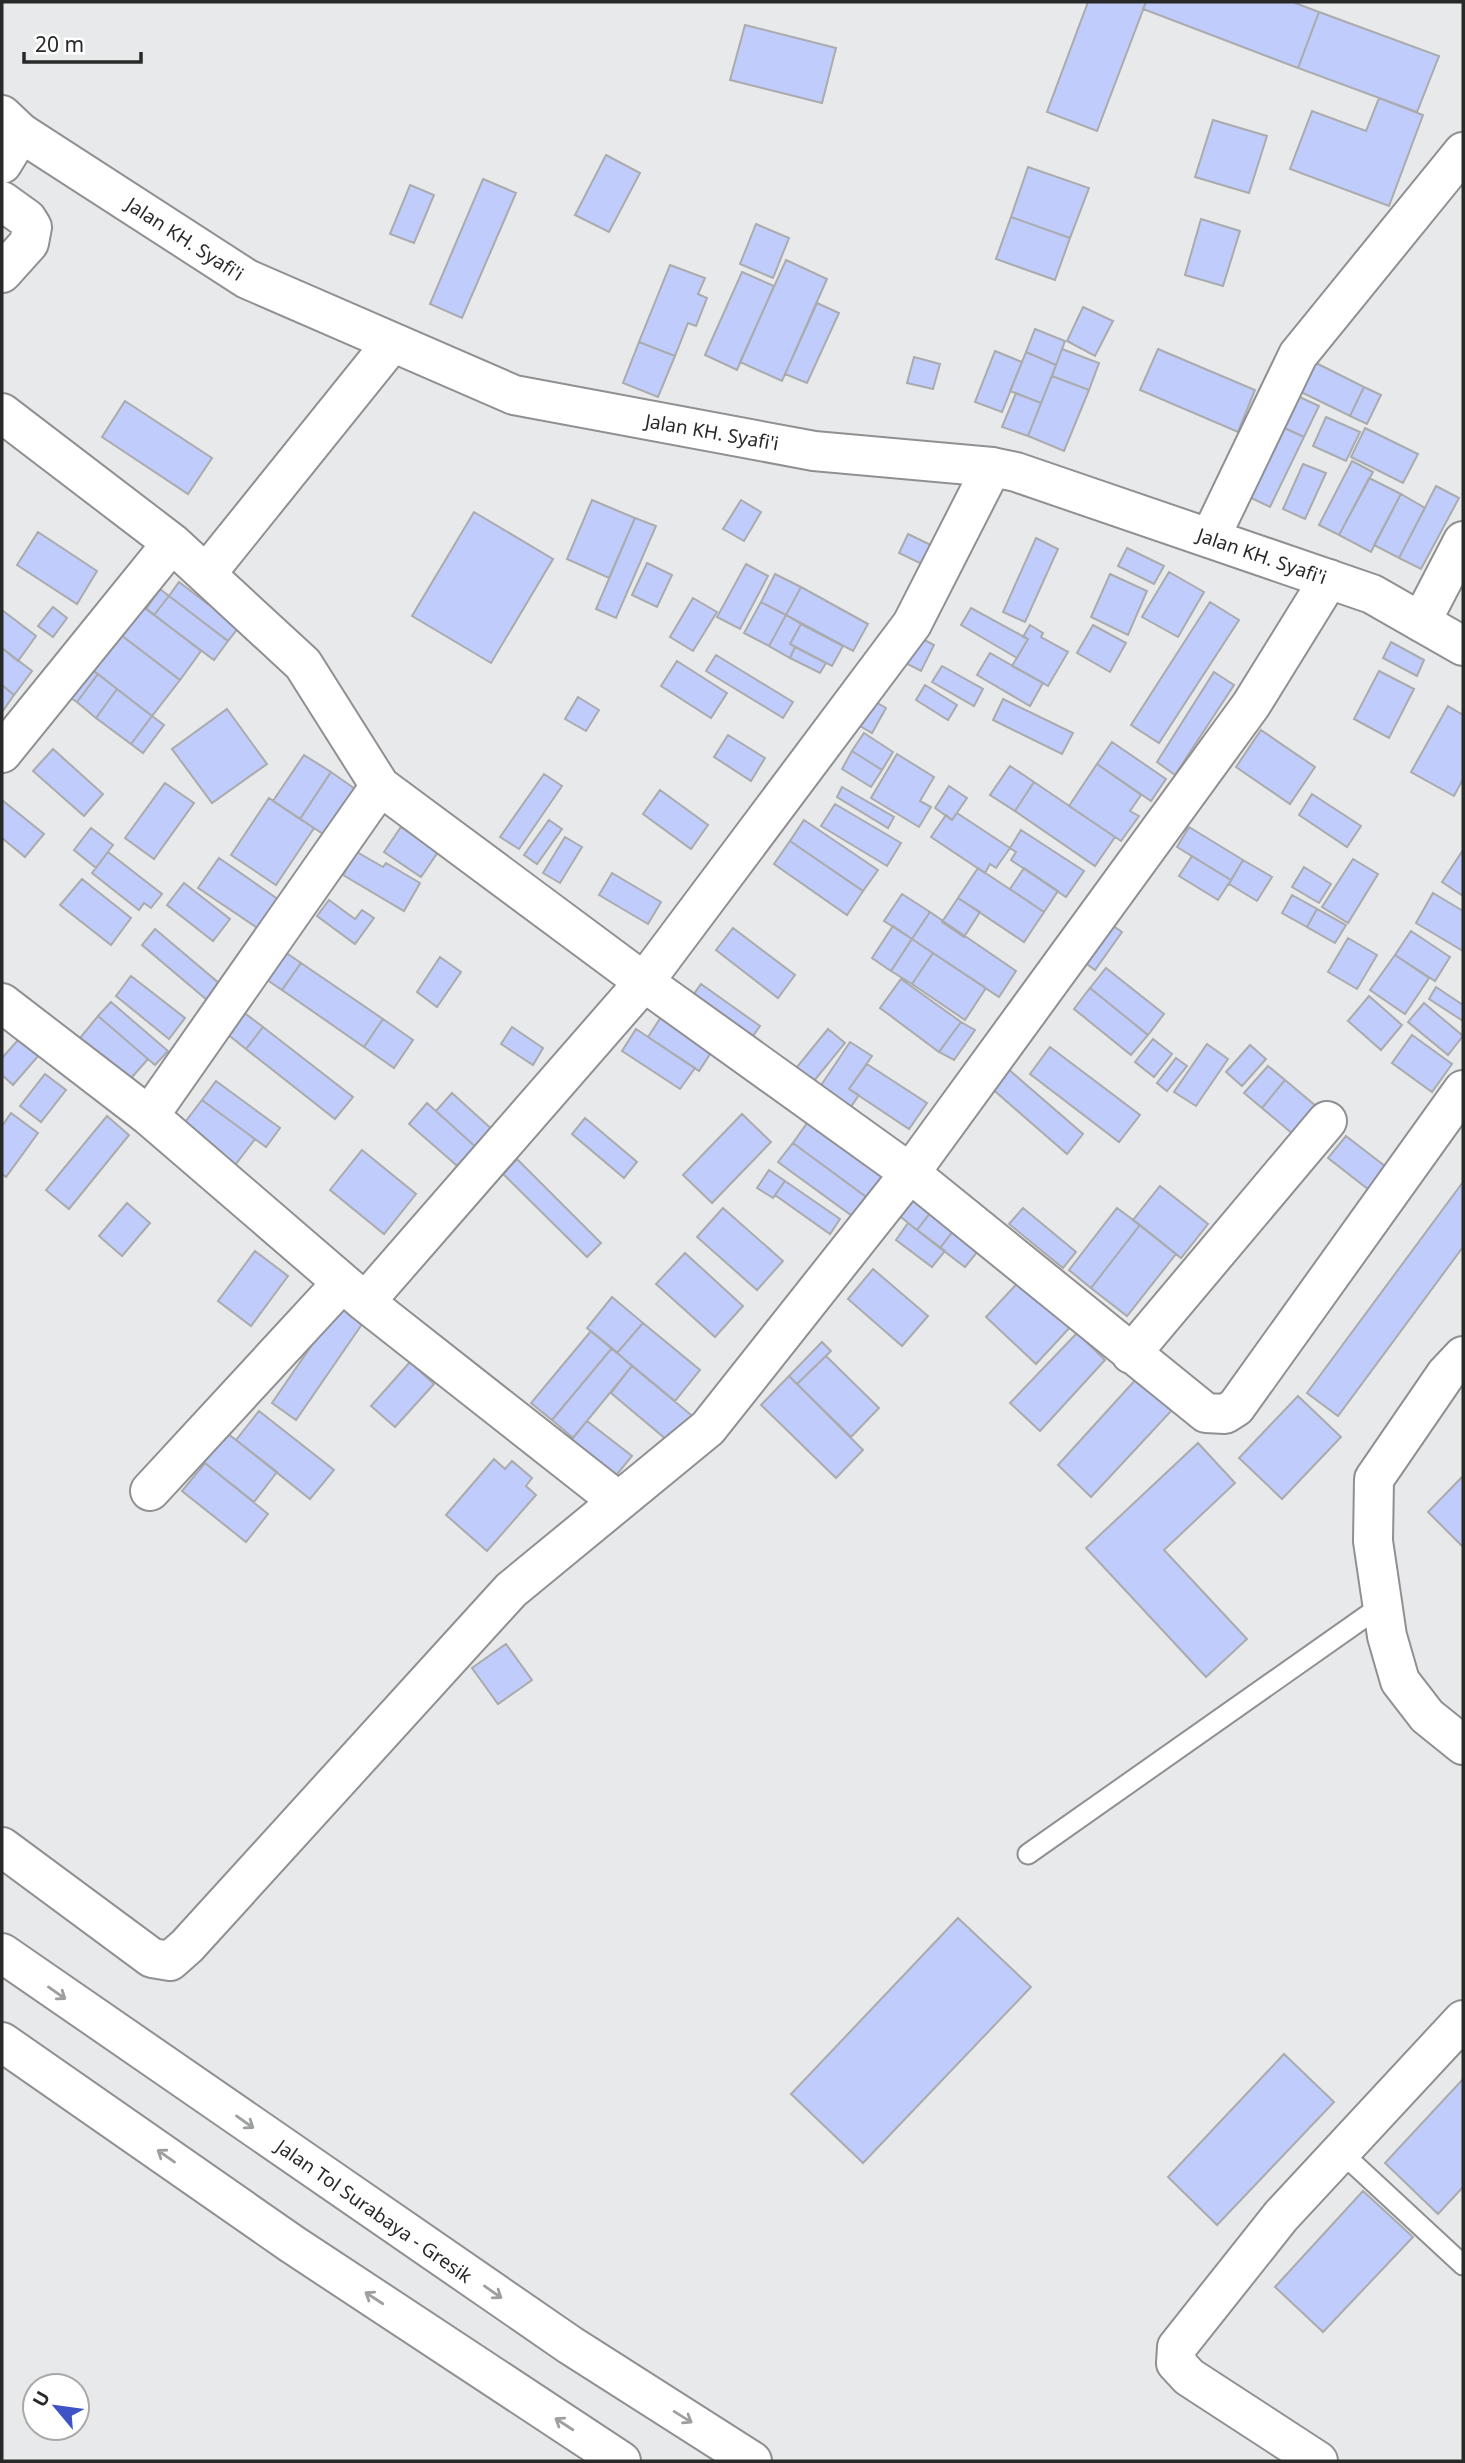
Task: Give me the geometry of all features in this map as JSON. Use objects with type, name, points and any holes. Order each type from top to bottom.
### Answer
[{"type":"main road","name":"Jalan KH. Syafi'i","points":[[8,137],[247,279],[391,344],[514,395],[814,451],[992,467],[1016,472],[1372,594],[1463,646]]},
{"type":"main road","points":[[1210,538],[1298,355],[1463,152]]},
{"type":"main road","points":[[2,201],[26,219],[32,227],[29,243],[2,273]]},
{"type":"main road","points":[[205,574],[391,344]]},
{"type":"main road","points":[[2,413],[172,542],[303,664],[380,786],[644,982],[910,1173],[1206,1413],[1225,1414],[1237,1408],[1463,1090]]},
{"type":"main road","points":[[150,1491],[354,1292],[644,982],[912,624],[992,467]]},
{"type":"main road","points":[[1421,622],[1463,541]]},
{"type":"main road","points":[[2,753],[172,542]]},
{"type":"main road","points":[[2,1847],[152,1958],[170,1961],[187,1946],[511,1590],[708,1427],[910,1173],[1251,705],[1329,579]]},
{"type":"main road","points":[[149,1116],[380,786]]},
{"type":"main road","points":[[2,1003],[149,1116],[354,1292],[618,1501]]},
{"type":"main road","points":[[1131,1354],[1327,1121]]},
{"type":"main road","points":[[1463,1356],[1446,1374],[1374,1479],[1373,1541],[1387,1636],[1400,1681],[1427,1716],[1463,1745]]},
{"type":"main road","name":"Jalan Tol Surabaya - Gresik","points":[[2,1953],[569,2345],[752,2461]]},
{"type":"main road","points":[[1318,2461],[1189,2377],[1176,2363],[1177,2347],[1282,2216],[1463,2020]]},
{"type":"main road","points":[[2,2042],[292,2244],[621,2461]]},
{"type":"lane","points":[[1028,1854],[1382,1605]]},
{"type":"lane","points":[[1341,2152],[1463,2265]]},
{"type":"building","points":[[1088,2],[1146,2],[1097,131],[1047,112]]},
{"type":"building","points":[[1146,2],[1293,2],[1319,12],[1298,68],[1143,9]]},
{"type":"building","points":[[1319,12],[1439,56],[1417,112],[1298,68]]},
{"type":"building","points":[[745,25],[836,48],[822,103],[730,80]]},
{"type":"building","points":[[1379,98],[1423,115],[1389,206],[1290,169],[1312,111],[1366,131]]},
{"type":"building","points":[[1213,120],[1267,136],[1249,193],[1195,177]]},
{"type":"building","points":[[606,155],[640,173],[609,232],[575,215]]},
{"type":"building","points":[[1028,167],[1089,188],[1070,238],[1011,217]]},
{"type":"building","points":[[483,179],[516,193],[462,318],[430,304]]},
{"type":"building","points":[[410,185],[434,195],[414,243],[390,234]]},
{"type":"building","points":[[1011,217],[1070,238],[1055,280],[996,259]]},
{"type":"building","points":[[1201,219],[1240,231],[1223,286],[1185,275]]},
{"type":"building","points":[[756,224],[789,238],[773,278],[740,264]]},
{"type":"building","points":[[786,260],[827,279],[782,381],[740,362]]},
{"type":"building","points":[[670,265],[705,278],[698,294],[707,298],[696,326],[688,323],[675,356],[639,342]]},
{"type":"building","points":[[742,272],[774,286],[737,370],[705,355]]},
{"type":"building","points":[[817,303],[839,313],[807,383],[785,374]]},
{"type":"building","points":[[1083,307],[1113,321],[1095,356],[1067,341]]},
{"type":"building","points":[[1035,329],[1065,341],[1056,365],[1026,352]]},
{"type":"building","points":[[639,342],[675,356],[658,397],[623,383]]},
{"type":"building","points":[[1062,349],[1099,363],[1089,390],[1052,376]]},
{"type":"building","points":[[1158,349],[1255,390],[1238,432],[1140,390]]},
{"type":"building","points":[[995,351],[1022,362],[1002,412],[975,402]]},
{"type":"building","points":[[1026,352],[1056,365],[1041,403],[1010,391]]},
{"type":"building","points":[[914,357],[940,364],[933,389],[907,383]]},
{"type":"building","points":[[1314,362],[1364,387],[1350,416],[1299,391]]},
{"type":"building","points":[[1052,376],[1089,390],[1064,451],[1028,436]]},
{"type":"building","points":[[1364,387],[1381,395],[1367,424],[1350,416]]},
{"type":"building","points":[[1016,393],[1041,403],[1028,436],[1002,427]]},
{"type":"building","points":[[1291,393],[1319,406],[1304,437],[1276,424]]},
{"type":"building","points":[[125,401],[212,458],[188,494],[102,437]]},
{"type":"building","points":[[1326,417],[1360,432],[1346,461],[1313,446]]},
{"type":"building","points":[[1280,426],[1304,437],[1270,507],[1247,496]]},
{"type":"building","points":[[1365,428],[1418,454],[1403,483],[1351,457]]},
{"type":"building","points":[[1352,461],[1373,472],[1339,535],[1319,525]]},
{"type":"building","points":[[1303,464],[1326,473],[1305,519],[1283,509]]},
{"type":"building","points":[[1369,478],[1401,494],[1371,552],[1339,535]]},
{"type":"building","points":[[1436,486],[1459,498],[1421,569],[1399,558]]},
{"type":"building","points":[[1401,494],[1425,508],[1399,558],[1374,545]]},
{"type":"building","points":[[592,500],[635,518],[609,578],[567,559]]},
{"type":"building","points":[[741,500],[761,512],[744,541],[723,529]]},
{"type":"building","points":[[474,512],[553,559],[491,663],[412,616]]},
{"type":"building","points":[[635,518],[656,526],[616,618],[596,609]]},
{"type":"building","points":[[38,532],[97,571],[77,604],[17,565]]},
{"type":"building","points":[[908,534],[933,546],[924,565],[899,553]]},
{"type":"building","points":[[1036,538],[1058,549],[1025,622],[1003,612]]},
{"type":"building","points":[[1127,548],[1164,566],[1154,584],[1118,566]]},
{"type":"building","points":[[647,563],[672,575],[657,607],[632,595]]},
{"type":"building","points":[[746,564],[768,576],[740,629],[717,617]]},
{"type":"building","points":[[1169,572],[1204,592],[1178,637],[1142,617]]},
{"type":"building","points":[[775,574],[801,587],[786,615],[761,602]]},
{"type":"building","points":[[1110,574],[1147,591],[1128,635],[1091,617]]},
{"type":"building","points":[[179,582],[208,604],[211,600],[242,623],[228,641],[169,596]]},
{"type":"building","points":[[801,587],[868,624],[853,651],[786,615]]},
{"type":"building","points":[[160,589],[169,596],[154,615],[146,609]]},
{"type":"building","points":[[169,596],[228,641],[214,660],[154,615]]},
{"type":"building","points":[[693,598],[717,612],[693,651],[670,637]]},
{"type":"building","points":[[761,602],[786,615],[769,646],[744,633]]},
{"type":"building","points":[[1210,602],[1239,620],[1159,743],[1131,725]]},
{"type":"building","points":[[139,603],[201,651],[180,680],[117,632]]},
{"type":"building","points":[[53,607],[67,618],[53,637],[38,626]]},
{"type":"building","points":[[971,608],[1028,639],[1017,658],[961,625]]},
{"type":"building","points":[[2,610],[36,636],[18,661],[2,648]]},
{"type":"building","points":[[786,615],[801,624],[790,644],[795,647],[790,658],[769,646]]},
{"type":"building","points":[[801,624],[843,646],[832,666],[790,644]]},
{"type":"building","points":[[1030,625],[1043,633],[1041,637],[1068,652],[1048,686],[1012,666],[1028,639],[1023,637]]},
{"type":"building","points":[[1093,625],[1126,643],[1110,672],[1077,653]]},
{"type":"building","points":[[117,632],[180,680],[152,716],[90,668]]},
{"type":"building","points":[[911,633],[934,645],[921,671],[898,659]]},
{"type":"building","points":[[1391,642],[1424,660],[1417,676],[1383,658]]},
{"type":"building","points":[[795,647],[826,663],[820,673],[790,658]]},
{"type":"building","points":[[2,648],[32,671],[14,695],[2,685]]},
{"type":"building","points":[[990,653],[1043,683],[1030,706],[977,675]]},
{"type":"building","points":[[716,655],[793,702],[783,718],[706,671]]},
{"type":"building","points":[[677,661],[727,693],[711,718],[661,686]]},
{"type":"building","points":[[85,665],[98,674],[77,702],[63,693]]},
{"type":"building","points":[[942,666],[983,689],[974,706],[932,682]]},
{"type":"building","points":[[1379,671],[1414,689],[1389,738],[1354,719]]},
{"type":"building","points":[[1214,672],[1234,685],[1175,775],[1157,762]]},
{"type":"building","points":[[98,674],[117,689],[96,718],[77,702]]},
{"type":"building","points":[[2,685],[14,695],[2,712]]},
{"type":"building","points":[[925,685],[957,705],[948,720],[916,700]]},
{"type":"building","points":[[117,689],[152,716],[131,744],[96,718]]},
{"type":"building","points":[[578,697],[599,710],[586,731],[565,719]]},
{"type":"building","points":[[869,698],[886,708],[872,733],[855,723]]},
{"type":"building","points":[[1003,699],[1073,733],[1062,754],[993,720]]},
{"type":"building","points":[[1448,706],[1463,715],[1463,779],[1454,796],[1411,772]]},
{"type":"building","points":[[227,709],[267,764],[212,803],[172,749]]},
{"type":"building","points":[[152,716],[164,725],[143,753],[131,744]]},
{"type":"building","points":[[1261,730],[1315,767],[1290,804],[1236,767]]},
{"type":"building","points":[[864,733],[893,752],[882,770],[852,751]]},
{"type":"building","points":[[728,735],[765,758],[751,781],[714,757]]},
{"type":"building","points":[[1112,742],[1166,779],[1151,801],[1097,764]]},
{"type":"building","points":[[53,749],[103,794],[84,816],[33,771]]},
{"type":"building","points":[[852,751],[882,770],[871,787],[842,769]]},
{"type":"building","points":[[897,754],[934,777],[920,801],[931,807],[919,827],[871,798]]},
{"type":"building","points":[[304,755],[331,772],[300,819],[273,801]]},
{"type":"building","points":[[1097,764],[1141,795],[1130,811],[1139,816],[1121,841],[1069,806]]},
{"type":"building","points":[[1010,766],[1034,782],[1015,811],[990,795]]},
{"type":"building","points":[[331,772],[358,791],[328,837],[300,819]]},
{"type":"building","points":[[544,774],[562,786],[519,849],[500,837]]},
{"type":"building","points":[[1034,782],[1115,837],[1095,866],[1015,811]]},
{"type":"building","points":[[165,783],[194,803],[154,859],[125,838]]},
{"type":"building","points":[[949,786],[967,798],[952,820],[935,808]]},
{"type":"building","points":[[842,787],[894,817],[888,828],[837,797]]},
{"type":"building","points":[[660,790],[708,825],[691,849],[643,814]]},
{"type":"building","points":[[1312,794],[1361,826],[1347,847],[1299,815]]},
{"type":"building","points":[[269,798],[314,828],[276,885],[231,855]]},
{"type":"building","points":[[2,800],[44,834],[25,857],[2,838]]},
{"type":"building","points":[[835,804],[901,843],[887,866],[821,826]]},
{"type":"building","points":[[957,813],[1010,848],[996,868],[990,864],[985,873],[931,837],[946,815],[952,820]]},
{"type":"building","points":[[549,820],[562,829],[537,864],[524,855]]},
{"type":"building","points":[[804,820],[878,870],[863,891],[790,841]]},
{"type":"building","points":[[401,827],[438,852],[421,877],[384,852]]},
{"type":"building","points":[[1189,827],[1243,860],[1231,880],[1177,847]]},
{"type":"building","points":[[91,828],[113,845],[96,868],[74,850]]},
{"type":"building","points":[[1021,830],[1084,871],[1066,897],[1011,860],[1016,852],[1010,848]]},
{"type":"building","points":[[565,837],[582,847],[560,883],[543,873]]},
{"type":"building","points":[[790,841],[863,891],[847,915],[774,864]]},
{"type":"building","points":[[1463,850],[1463,896],[1442,882]]},
{"type":"building","points":[[108,852],[162,894],[151,908],[144,903],[139,910],[92,873]]},
{"type":"building","points":[[357,852],[383,867],[386,863],[420,883],[404,911],[343,875]]},
{"type":"building","points":[[1192,856],[1231,880],[1218,900],[1179,876]]},
{"type":"building","points":[[219,858],[282,902],[262,931],[198,888]]},
{"type":"building","points":[[1353,859],[1378,874],[1348,923],[1322,907]]},
{"type":"building","points":[[1243,860],[1272,877],[1257,901],[1229,884]]},
{"type":"building","points":[[1304,867],[1331,884],[1319,903],[1292,887]]},
{"type":"building","points":[[978,868],[1044,912],[1024,942],[958,898]]},
{"type":"building","points":[[1024,868],[1058,891],[1044,912],[1010,889]]},
{"type":"building","points":[[612,873],[661,902],[648,924],[599,895]]},
{"type":"building","points":[[82,879],[131,918],[111,945],[60,905]]},
{"type":"building","points":[[184,883],[230,919],[213,941],[167,905]]},
{"type":"building","points":[[1433,893],[1463,911],[1463,951],[1416,923]]},
{"type":"building","points":[[902,894],[930,912],[912,939],[884,921]]},
{"type":"building","points":[[1292,895],[1317,909],[1307,927],[1282,913]]},
{"type":"building","points":[[958,898],[980,912],[964,937],[942,922]]},
{"type":"building","points":[[329,900],[355,919],[362,910],[374,918],[355,944],[317,916]]},
{"type":"building","points":[[1317,909],[1346,925],[1335,943],[1307,927]]},
{"type":"building","points":[[930,912],[1016,971],[999,997],[912,939]]},
{"type":"building","points":[[1106,921],[1122,932],[1095,970],[1080,959]]},
{"type":"building","points":[[893,926],[912,939],[891,971],[872,958]]},
{"type":"building","points":[[733,928],[795,975],[778,998],[716,950]]},
{"type":"building","points":[[155,929],[220,984],[207,1000],[142,945]]},
{"type":"building","points":[[1411,931],[1450,957],[1435,981],[1395,955]]},
{"type":"building","points":[[1348,938],[1377,955],[1357,989],[1328,972]]},
{"type":"building","points":[[912,939],[933,953],[912,984],[891,971]]},
{"type":"building","points":[[279,948],[301,963],[282,990],[260,975]]},
{"type":"building","points":[[933,953],[986,988],[965,1020],[912,984]]},
{"type":"building","points":[[1395,955],[1429,978],[1405,1014],[1370,990]]},
{"type":"building","points":[[440,957],[461,972],[437,1007],[417,992]]},
{"type":"building","points":[[301,963],[383,1019],[364,1047],[282,990]]},
{"type":"building","points":[[1106,968],[1164,1014],[1148,1035],[1090,988]]},
{"type":"building","points":[[131,976],[185,1018],[169,1039],[116,996]]},
{"type":"building","points":[[901,979],[961,1022],[939,1052],[880,1008]]},
{"type":"building","points":[[701,984],[760,1026],[748,1043],[689,1001]]},
{"type":"building","points":[[1436,987],[1463,1005],[1463,1021],[1429,999]]},
{"type":"building","points":[[1090,988],[1148,1035],[1131,1055],[1074,1009]]},
{"type":"building","points":[[1369,996],[1402,1025],[1381,1050],[1348,1021]]},
{"type":"building","points":[[111,1002],[168,1051],[155,1065],[98,1016]]},
{"type":"building","points":[[1424,1003],[1463,1036],[1448,1055],[1408,1022]]},
{"type":"building","points":[[238,1008],[263,1027],[246,1049],[221,1029]]},
{"type":"building","points":[[663,1014],[714,1048],[699,1071],[648,1037]]},
{"type":"building","points":[[98,1016],[148,1059],[125,1085],[76,1043]]},
{"type":"building","points":[[383,1019],[413,1040],[394,1068],[364,1047]]},
{"type":"building","points":[[961,1022],[975,1030],[954,1060],[939,1052]]},
{"type":"building","points":[[263,1027],[353,1097],[335,1119],[246,1049]]},
{"type":"building","points":[[512,1027],[543,1048],[533,1065],[501,1044]]},
{"type":"building","points":[[636,1029],[695,1068],[680,1089],[622,1051]]},
{"type":"building","points":[[828,1029],[845,1043],[809,1087],[792,1073]]},
{"type":"building","points":[[27,1030],[46,1047],[13,1085],[2,1075],[2,1058]]},
{"type":"building","points":[[1412,1035],[1452,1064],[1432,1092],[1392,1063]]},
{"type":"building","points":[[1153,1039],[1172,1054],[1154,1077],[1135,1062]]},
{"type":"building","points":[[850,1042],[872,1056],[849,1089],[859,1095],[850,1108],[820,1087]]},
{"type":"building","points":[[1207,1044],[1228,1059],[1196,1106],[1174,1092]]},
{"type":"building","points":[[1250,1045],[1266,1059],[1242,1086],[1226,1072]]},
{"type":"building","points":[[1050,1047],[1140,1115],[1119,1142],[1030,1074]]},
{"type":"building","points":[[1176,1058],[1187,1066],[1167,1091],[1157,1083]]},
{"type":"building","points":[[867,1064],[927,1103],[909,1129],[849,1089]]},
{"type":"building","points":[[1268,1066],[1285,1080],[1262,1108],[1244,1093]]},
{"type":"building","points":[[1007,1068],[1083,1134],[1067,1154],[990,1087]]},
{"type":"building","points":[[45,1074],[66,1090],[41,1122],[20,1106]]},
{"type":"building","points":[[1285,1080],[1323,1112],[1300,1140],[1262,1108]]},
{"type":"building","points":[[216,1081],[280,1128],[266,1147],[202,1100]]},
{"type":"building","points":[[452,1093],[495,1132],[479,1150],[436,1111]]},
{"type":"building","points":[[202,1100],[255,1139],[232,1169],[179,1130]]},
{"type":"building","points":[[427,1103],[479,1150],[462,1170],[409,1124]]},
{"type":"building","points":[[11,1113],[38,1133],[6,1177],[2,1174],[2,1126]]},
{"type":"building","points":[[742,1114],[771,1142],[712,1203],[683,1175]]},
{"type":"building","points":[[107,1116],[129,1135],[69,1209],[46,1190]]},
{"type":"building","points":[[812,1116],[889,1171],[869,1199],[793,1143]]},
{"type":"building","points":[[585,1118],[637,1162],[624,1178],[572,1134]]},
{"type":"building","points":[[1346,1136],[1390,1170],[1373,1193],[1328,1158]]},
{"type":"building","points":[[793,1143],[869,1199],[855,1218],[778,1162]]},
{"type":"building","points":[[362,1150],[416,1194],[384,1234],[330,1190]]},
{"type":"building","points":[[517,1159],[601,1243],[587,1257],[503,1174]]},
{"type":"building","points":[[769,1170],[785,1181],[773,1198],[757,1188]]},
{"type":"building","points":[[785,1181],[840,1219],[830,1234],[775,1195]]},
{"type":"building","points":[[1463,1182],[1463,1247],[1338,1416],[1307,1393]]},
{"type":"building","points":[[1160,1186],[1208,1224],[1181,1258],[1133,1220]]},
{"type":"building","points":[[912,1191],[934,1208],[917,1230],[896,1213]]},
{"type":"building","points":[[127,1203],[150,1223],[122,1256],[99,1236]]},
{"type":"building","points":[[723,1208],[783,1261],[757,1290],[697,1237]]},
{"type":"building","points":[[934,1208],[957,1226],[940,1248],[917,1230]]},
{"type":"building","points":[[1023,1208],[1076,1252],[1063,1268],[1009,1224]]},
{"type":"building","points":[[1117,1208],[1140,1225],[1091,1288],[1069,1270]]},
{"type":"building","points":[[908,1223],[945,1251],[932,1267],[896,1240]]},
{"type":"building","points":[[1140,1225],[1176,1254],[1127,1316],[1091,1288]]},
{"type":"building","points":[[957,1226],[983,1245],[965,1267],[940,1248]]},
{"type":"building","points":[[255,1251],[288,1276],[251,1326],[218,1301]]},
{"type":"building","points":[[685,1253],[743,1306],[715,1337],[656,1284]]},
{"type":"building","points":[[873,1269],[928,1316],[902,1346],[848,1299]]},
{"type":"building","points":[[1023,1277],[1073,1324],[1036,1364],[986,1317]]},
{"type":"building","points":[[345,1297],[369,1314],[296,1420],[272,1403]]},
{"type":"building","points":[[612,1297],[643,1323],[617,1353],[587,1328]]},
{"type":"building","points":[[643,1323],[700,1370],[675,1401],[617,1353]]},
{"type":"building","points":[[591,1331],[612,1348],[552,1420],[531,1403]]},
{"type":"building","points":[[1077,1333],[1105,1360],[1040,1431],[1010,1403]]},
{"type":"building","points":[[822,1342],[831,1351],[797,1384],[789,1376]]},
{"type":"building","points":[[612,1348],[632,1366],[573,1438],[552,1420]]},
{"type":"building","points":[[826,1356],[879,1408],[851,1437],[797,1384]]},
{"type":"building","points":[[410,1362],[434,1384],[395,1427],[371,1406]]},
{"type":"building","points":[[632,1366],[696,1419],[673,1445],[611,1393]]},
{"type":"building","points":[[789,1376],[863,1450],[836,1478],[761,1405]]},
{"type":"building","points":[[1138,1377],[1172,1410],[1091,1497],[1058,1465]]},
{"type":"building","points":[[1298,1396],[1341,1437],[1282,1499],[1239,1458]]},
{"type":"building","points":[[259,1411],[334,1470],[310,1499],[236,1440]]},
{"type":"building","points":[[587,1421],[632,1456],[610,1483],[563,1449]]},
{"type":"building","points":[[218,1426],[277,1472],[254,1502],[195,1455]]},
{"type":"building","points":[[1198,1443],[1235,1483],[1164,1550],[1247,1639],[1206,1677],[1086,1548]]},
{"type":"building","points":[[494,1459],[505,1469],[512,1461],[532,1478],[526,1486],[536,1495],[487,1551],[446,1515]]},
{"type":"building","points":[[205,1463],[268,1514],[246,1542],[182,1491]]},
{"type":"building","points":[[1463,1476],[1463,1547],[1428,1512]]},
{"type":"building","points":[[506,1644],[532,1680],[498,1704],[472,1668]]},
{"type":"building","points":[[958,1918],[1031,1987],[863,2163],[791,2094]]},
{"type":"building","points":[[1284,2054],[1334,2102],[1217,2225],[1168,2177]]},
{"type":"building","points":[[1463,2079],[1463,2187],[1438,2214],[1385,2163]]},
{"type":"building","points":[[1363,2191],[1413,2237],[1323,2332],[1275,2287]]}]
